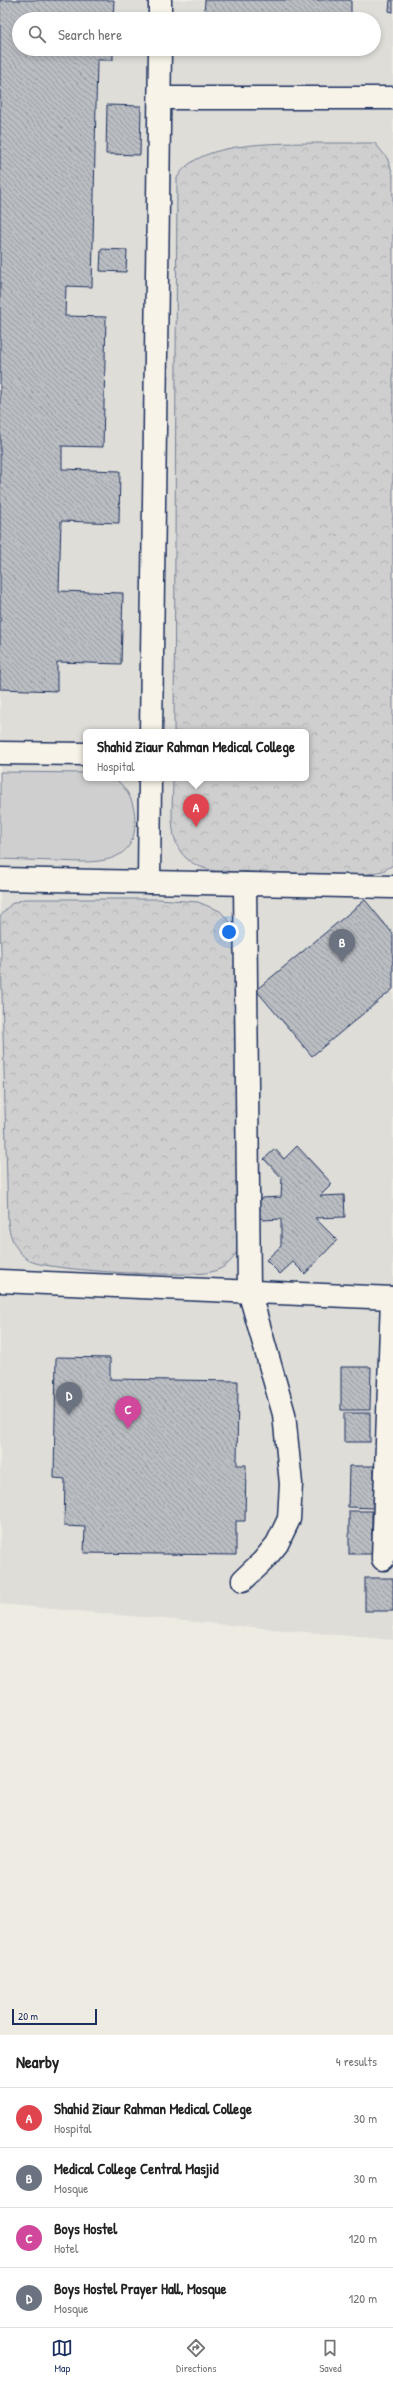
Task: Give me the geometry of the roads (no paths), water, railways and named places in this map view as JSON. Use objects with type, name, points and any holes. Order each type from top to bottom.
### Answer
[{"type":"lane","points":[[160,0],[160,12]]},
{"type":"lane","points":[[151,729],[160,56]]},
{"type":"lane","points":[[160,98],[393,98]]},
{"type":"lane","points":[[0,753],[83,754]]},
{"type":"lane","points":[[149,882],[150,781]]},
{"type":"lane","points":[[0,879],[393,888]]},
{"type":"lane","points":[[243,1580],[263,1561],[277,1544],[289,1519],[291,1484],[284,1414],[249,1292],[245,884]]},
{"type":"lane","points":[[0,1281],[392,1298],[383,1560]]},
{"type":"place","name":"Shahid Ziaur Rahman Medical College","points":[[196,827]]},
{"type":"place","name":"Medical College Central Masjid","points":[[342,962]]},
{"type":"place","name":"Boys Hostel Prayer Hall, Mosque","points":[[69,1415]]},
{"type":"place","name":"Boys Hostel","points":[[128,1429]]}]
